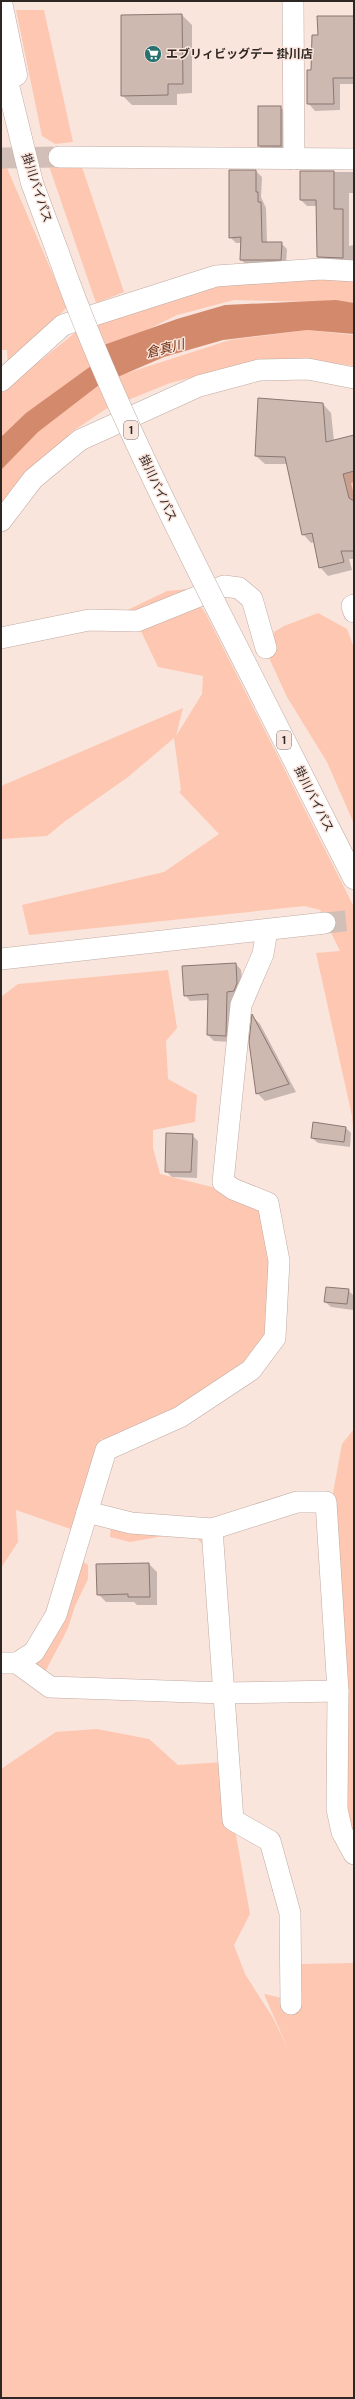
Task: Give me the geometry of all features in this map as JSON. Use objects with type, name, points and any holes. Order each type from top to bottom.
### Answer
[{"type":"highway","points":[[1,2],[14,62],[32,183]]},
{"type":"highway","name":"掛川バイパス","points":[[1,57],[32,183],[82,319],[165,505],[354,878]]},
{"type":"highway","points":[[1,116],[32,183]]},
{"type":"street","points":[[293,1],[294,159]]},
{"type":"street","points":[[59,157],[354,159]]},
{"type":"street","points":[[1,381],[63,325],[216,276],[321,269],[354,271]]},
{"type":"street","points":[[1,521],[33,479],[80,440],[199,386],[259,370],[308,369],[354,378]]},
{"type":"street","points":[[1,638],[89,620],[137,621],[224,586],[239,588],[252,598],[266,648]]},
{"type":"street","points":[[354,605],[352,606],[354,612]]},
{"type":"street","points":[[1,959],[325,923]]},
{"type":"street","points":[[9,1663],[34,1652],[56,1615],[106,1450],[180,1417],[251,1370],[275,1338],[279,1262],[268,1203],[233,1189],[223,1182],[241,1005],[263,954],[267,930]]},
{"type":"street","points":[[87,1512],[132,1523],[212,1529],[297,1502],[326,1502],[338,1691],[337,1809],[342,1832],[354,1854]]},
{"type":"street","points":[[212,1529],[233,1820],[270,1841],[290,1913],[291,2004]]},
{"type":"street","points":[[9,1663],[50,1687],[224,1693],[338,1691]]},
{"type":"shaded area","points":[[16,10],[44,10],[73,142],[55,144],[42,136]]},
{"type":"shaded area","points":[[4,161],[67,307],[8,367],[7,350],[1,350],[1,163]]},
{"type":"shaded area","points":[[81,164],[124,292],[96,303],[49,166]]},
{"type":"shaded area","points":[[354,276],[354,303],[234,300],[177,315],[108,349],[95,322],[208,285]]},
{"type":"shaded area","points":[[307,330],[354,335],[354,366],[310,360],[261,360],[170,383],[106,409],[73,431],[17,484],[1,506],[1,392],[76,332],[121,375],[230,340]]},
{"type":"shaded area","points":[[354,471],[354,501],[349,498],[343,474]]},
{"type":"shaded area","points":[[188,589],[206,614],[354,907],[354,1142],[352,1116],[316,953],[340,951],[320,910],[305,906],[29,935],[22,905],[164,872],[219,834],[179,792],[181,790],[174,738],[128,777],[64,822],[47,836],[1,839],[1,786],[183,708],[176,736],[202,694],[203,676],[158,667],[140,629],[121,613],[167,591]]},
{"type":"shaded area","points":[[318,613],[347,629],[354,648],[354,824],[327,762],[287,697],[270,660],[274,632],[284,626]]},
{"type":"shaded area","points":[[168,970],[177,1028],[166,1041],[168,1079],[197,1095],[195,1122],[153,1130],[153,1148],[160,1174],[220,1189],[271,1217],[277,1299],[251,1370],[124,1441],[101,1439],[82,1533],[16,1510],[18,1542],[1,1568],[1,997],[18,984]]},
{"type":"shaded area","points":[[354,1429],[354,1840],[350,1828],[344,1784],[330,1555],[333,1493],[342,1444]]},
{"type":"shaded area","points":[[111,1522],[209,1531],[206,1562],[203,1545],[197,1538],[164,1536],[130,1542],[110,1537]]},
{"type":"shaded area","points":[[81,1560],[88,1565],[88,1579],[75,1606],[68,1628],[43,1676],[32,1665]]},
{"type":"shaded area","points":[[97,1729],[149,1739],[178,1765],[223,1762],[250,1914],[234,1945],[245,1974],[273,2018],[288,2049],[264,1994],[291,2000],[298,1964],[354,1963],[354,2398],[1,2398],[1,1769],[56,1732]]},
{"type":"water","name":"倉真川","points":[[336,300],[354,303],[354,334],[307,330],[223,340],[164,357],[99,385],[38,432],[1,470],[1,437],[26,413],[91,366],[84,352],[177,319],[225,305]]},
{"type":"building","points":[[182,14],[183,84],[168,84],[168,95],[121,96],[121,15]]},
{"type":"building","points":[[317,16],[354,16],[354,78],[333,78],[334,104],[307,104],[307,70],[311,70],[312,35],[318,35]]},
{"type":"building","points":[[258,106],[281,106],[281,146],[258,146]]},
{"type":"building","points":[[229,170],[256,170],[256,192],[258,192],[258,202],[261,202],[262,242],[282,242],[281,260],[240,260],[241,237],[229,238]]},
{"type":"building","points":[[300,171],[334,171],[334,209],[343,209],[343,258],[317,257],[316,200],[300,200]]},
{"type":"building","points":[[258,398],[323,403],[326,442],[354,435],[354,471],[343,474],[349,498],[354,501],[354,551],[341,551],[344,562],[319,568],[312,533],[302,535],[285,457],[255,456]]},
{"type":"building","points":[[236,963],[237,983],[234,991],[227,992],[226,1036],[207,1035],[208,994],[184,996],[182,966]]},
{"type":"building","points":[[252,1014],[289,1084],[256,1094],[249,1042]]},
{"type":"building","points":[[313,1122],[346,1127],[344,1142],[311,1138]]},
{"type":"building","points":[[166,1133],[193,1134],[191,1172],[165,1172]]},
{"type":"building","points":[[326,1287],[349,1289],[347,1304],[324,1302]]},
{"type":"building","points":[[149,1563],[150,1597],[128,1597],[128,1594],[97,1595],[96,1564]]},
{"type":"tunnel","points":[[1,158],[59,157]]},
{"type":"tunnel","points":[[325,923],[354,920]]},
{"type":"place","name":"エブリィビッグデー 掛川店","points":[[153,54]]}]
